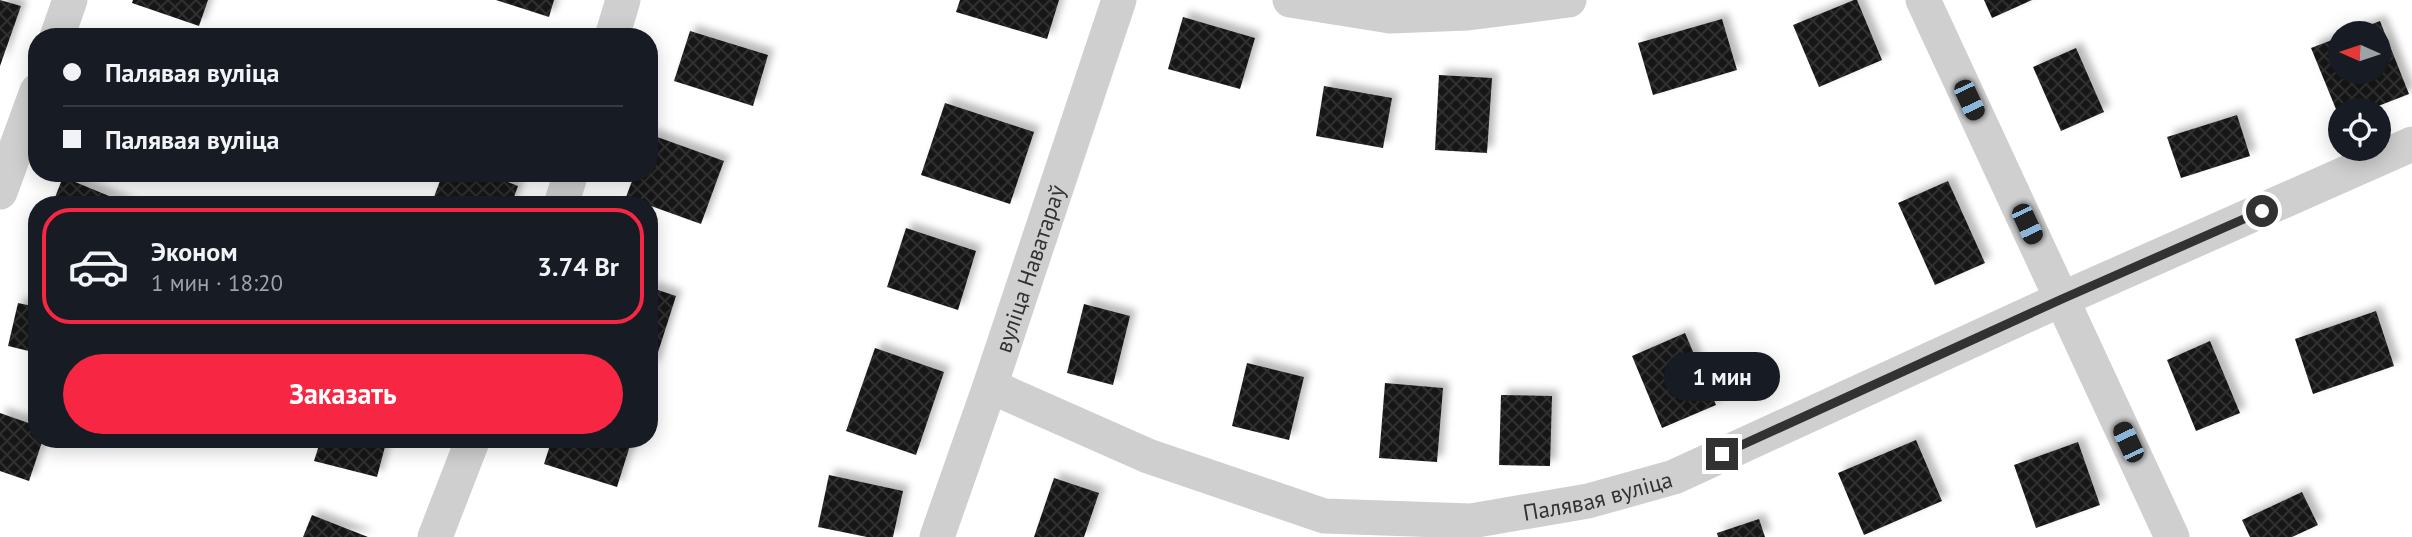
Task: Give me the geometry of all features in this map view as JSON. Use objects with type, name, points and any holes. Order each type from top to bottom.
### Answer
[{"type":"street","points":[[60,28],[70,0]]},
{"type":"street","points":[[615,28],[623,0]]},
{"type":"street","name":"вуліца Наватараў","points":[[937,537],[1119,0]]},
{"type":"street","points":[[1290,0],[1390,16],[1468,13],[1569,0]]},
{"type":"street","points":[[1923,0],[2172,537]]},
{"type":"street","points":[[0,192],[28,116]]},
{"type":"street","name":"Палявая вуліца","points":[[990,386],[1148,456],[1324,516],[1471,521],[1588,501],[1674,477],[2062,299],[2412,144]]},
{"type":"street","points":[[435,537],[469,448]]},
{"type":"building","points":[[0,0],[21,6],[0,66]]},
{"type":"building","points":[[133,0],[208,0],[199,26],[132,3]]},
{"type":"building","points":[[496,0],[554,0],[549,17]]},
{"type":"building","points":[[960,0],[1059,0],[1047,39],[956,12]]},
{"type":"building","points":[[1857,0],[1882,60],[1819,87],[1793,25]]},
{"type":"building","points":[[1984,0],[2032,0],[1992,18]]},
{"type":"building","points":[[1183,17],[1255,38],[1240,89],[1168,69]]},
{"type":"building","points":[[1722,19],[1737,70],[1653,95],[1638,43]]},
{"type":"building","points":[[690,31],[768,55],[753,106],[674,81]]},
{"type":"building","points":[[2328,42],[2328,84],[2391,84],[2391,49],[2409,94],[2391,101],[2391,98],[2331,98],[2311,48]]},
{"type":"building","points":[[2076,48],[2104,112],[2061,131],[2033,67]]},
{"type":"building","points":[[1439,75],[1492,78],[1487,153],[1435,150]]},
{"type":"building","points":[[1324,86],[1392,98],[1383,148],[1316,136]]},
{"type":"building","points":[[945,103],[1034,132],[1010,204],[921,175]]},
{"type":"building","points":[[2237,115],[2250,156],[2181,178],[2167,137]]},
{"type":"building","points":[[658,137],[724,161],[701,224],[658,209],[658,196],[626,196],[632,182],[658,182]]},
{"type":"building","points":[[1948,181],[1985,263],[1935,285],[1898,203]]},
{"type":"building","points":[[61,182],[75,182],[109,196],[56,196]]},
{"type":"building","points":[[440,182],[508,182],[518,186],[514,196],[434,196]]},
{"type":"building","points":[[906,228],[976,251],[958,310],[887,287]]},
{"type":"building","points":[[658,290],[676,296],[658,352]]},
{"type":"building","points":[[18,303],[28,305],[28,351],[8,346]]},
{"type":"building","points":[[1084,304],[1130,316],[1113,385],[1067,373]]},
{"type":"building","points":[[2376,311],[2394,366],[2313,394],[2295,339]]},
{"type":"building","points":[[1685,333],[1716,405],[1662,428],[1632,356]]},
{"type":"building","points":[[2210,341],[2240,413],[2196,431],[2167,360]]},
{"type":"building","points":[[875,348],[944,372],[916,455],[846,431]]},
{"type":"building","points":[[1247,363],[1304,377],[1289,440],[1232,426]]},
{"type":"building","points":[[1385,383],[1443,388],[1437,462],[1379,458]]},
{"type":"building","points":[[1501,395],[1552,396],[1550,466],[1499,465]]},
{"type":"building","points":[[0,413],[28,423],[28,448],[40,448],[29,481],[0,471]]},
{"type":"building","points":[[1916,440],[1942,501],[1864,535],[1838,473]]},
{"type":"building","points":[[2078,442],[2100,505],[2036,528],[2014,465]]},
{"type":"building","points":[[318,448],[385,448],[377,477],[314,461]]},
{"type":"building","points":[[549,448],[629,448],[617,487],[544,464]]},
{"type":"building","points":[[829,475],[903,491],[893,537],[867,537],[818,527]]},
{"type":"building","points":[[1054,478],[1099,493],[1084,537],[1034,537]]},
{"type":"building","points":[[2302,492],[2318,525],[2292,537],[2250,537],[2242,520]]},
{"type":"building","points":[[312,515],[368,537],[303,537]]},
{"type":"building","points":[[1759,519],[1765,537],[1718,537],[1717,533]]},
{"type":"route","points":[[1722,454],[2262,211]]}]
